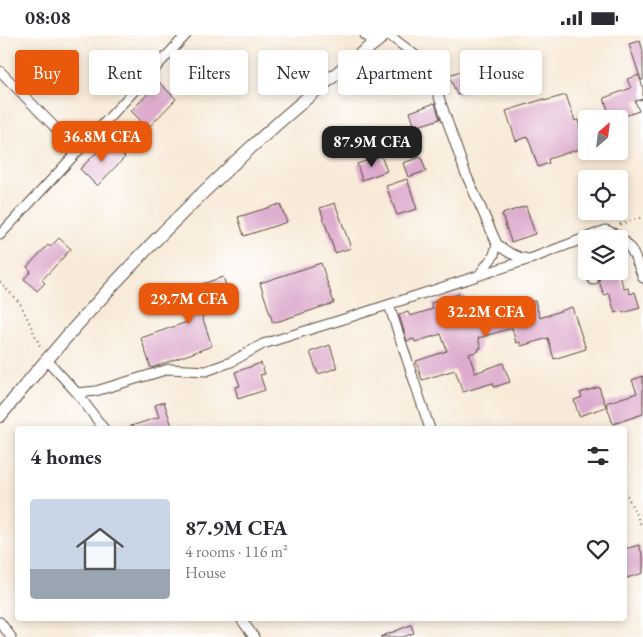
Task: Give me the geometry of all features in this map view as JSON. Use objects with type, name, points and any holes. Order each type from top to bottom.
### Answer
[{"type":"main road","points":[[0,416],[46,359],[187,207],[375,37]]},
{"type":"street","points":[[0,235],[186,35]]},
{"type":"street","points":[[389,35],[418,58],[432,77],[465,172],[497,244],[518,257],[530,259]]},
{"type":"street","points":[[0,71],[78,151]]},
{"type":"street","points":[[77,393],[96,391],[169,369],[206,371],[231,362],[263,344],[390,305],[578,243]]},
{"type":"street","points":[[628,243],[643,278]]},
{"type":"street","points":[[479,275],[494,255],[497,244]]},
{"type":"street","points":[[390,305],[429,426]]},
{"type":"street","points":[[46,359],[77,393],[102,426]]},
{"type":"street","points":[[242,621],[254,637]]},
{"type":"street","points":[[0,622],[11,637]]},
{"type":"path","points":[[608,230],[628,221],[643,217]]},
{"type":"path","points":[[0,282],[20,303],[46,359]]},
{"type":"path","points":[[627,495],[641,525]]},
{"type":"building","points":[[640,41],[643,51],[643,80],[641,80],[629,44]]},
{"type":"building","points":[[460,71],[460,94],[457,95],[450,75]]},
{"type":"building","points":[[639,75],[643,88],[643,99],[635,101],[639,111],[628,115],[628,110],[608,110],[604,98],[631,88],[627,79]]},
{"type":"building","points":[[160,83],[176,99],[148,128],[131,111],[146,95],[160,95]]},
{"type":"building","points":[[566,95],[575,121],[578,120],[578,150],[548,159],[549,163],[538,167],[528,137],[516,141],[506,111],[544,99],[544,101]]},
{"type":"building","points":[[435,103],[440,119],[415,127],[410,112]]},
{"type":"building","points":[[108,141],[125,157],[97,186],[80,169]]},
{"type":"building","points":[[381,156],[387,171],[362,180],[357,164]]},
{"type":"building","points":[[421,157],[426,171],[408,177],[403,163]]},
{"type":"building","points":[[407,179],[417,209],[397,215],[386,186]]},
{"type":"building","points":[[335,203],[351,248],[335,253],[320,208]]},
{"type":"building","points":[[280,204],[287,222],[244,236],[238,217]]},
{"type":"building","points":[[526,206],[535,234],[511,242],[502,214]]},
{"type":"building","points":[[59,238],[71,249],[42,280],[45,283],[37,291],[24,279],[31,271],[27,267],[48,245],[50,247]]},
{"type":"building","points":[[321,263],[334,303],[273,323],[260,283]]},
{"type":"building","points":[[223,277],[233,306],[202,316],[212,346],[151,368],[141,338],[190,321],[181,291]]},
{"type":"building","points":[[621,280],[624,289],[628,288],[630,294],[635,292],[640,308],[623,313],[622,311],[615,313],[609,293],[604,295],[599,281]]},
{"type":"building","points":[[462,293],[473,326],[513,313],[511,308],[535,301],[540,318],[572,307],[586,349],[554,359],[548,338],[521,346],[520,342],[516,343],[512,328],[478,338],[481,348],[478,349],[479,351],[469,354],[475,373],[503,363],[510,382],[494,387],[493,383],[463,392],[455,370],[422,380],[416,361],[447,351],[441,334],[415,342],[414,339],[407,341],[399,315],[408,312],[410,316],[433,309],[431,303]]},
{"type":"building","points":[[330,345],[337,368],[318,374],[310,352]]},
{"type":"building","points":[[261,363],[265,374],[260,375],[265,390],[238,399],[235,387],[240,386],[235,372]]},
{"type":"building","points":[[643,376],[643,414],[613,424],[606,403],[637,393],[632,380]]},
{"type":"building","points":[[599,387],[606,407],[579,416],[574,400],[582,397],[580,393]]},
{"type":"building","points":[[164,402],[172,426],[131,426],[159,417],[155,405]]},
{"type":"building","points":[[639,545],[643,557],[643,573],[627,578],[627,548]]},
{"type":"building","points":[[411,625],[414,633],[403,637],[380,637]]}]
